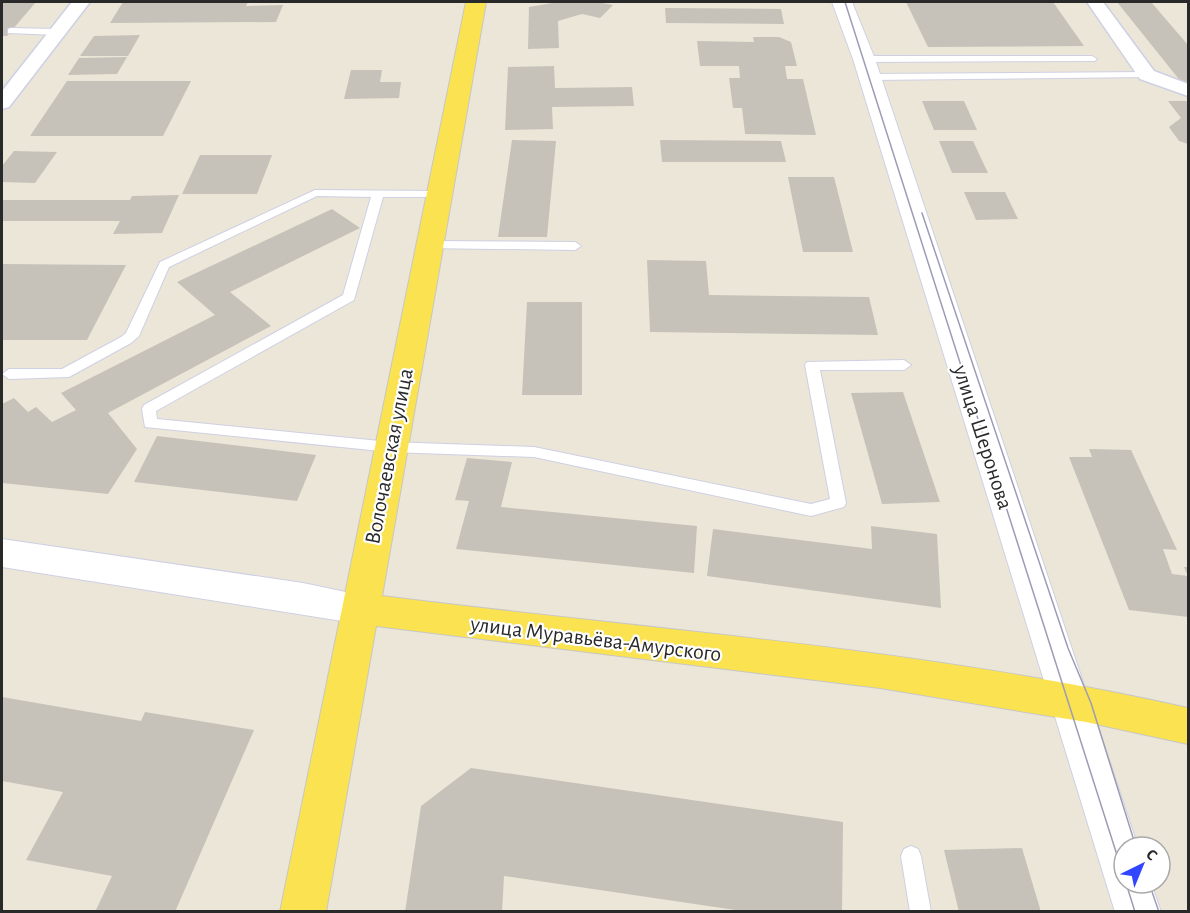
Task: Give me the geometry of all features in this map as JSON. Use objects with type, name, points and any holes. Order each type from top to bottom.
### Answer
[{"type":"main road","name":"Волочаевская улица","points":[[303,912],[476,2]]},
{"type":"main road","name":"улица Шеронова","points":[[842,2],[866,68],[1112,835]]},
{"type":"main road","name":"улица Муравьёва-Амурского","points":[[2,554],[292,596],[361,609],[968,682],[1091,703],[1188,726]]},
{"type":"main road","points":[[1132,895],[1138,912]]},
{"type":"street","points":[[2,103],[81,2]]},
{"type":"street","points":[[1095,2],[1147,75],[1188,90]]},
{"type":"lane","points":[[11,31],[57,32]]},
{"type":"lane","points":[[866,68],[1092,60]]},
{"type":"lane","points":[[866,68],[1147,75]]},
{"type":"lane","points":[[9,374],[64,374],[129,338],[164,265],[315,193],[438,194]]},
{"type":"lane","points":[[378,194],[349,297],[149,409],[150,423],[390,447],[534,452],[811,510],[838,503],[812,365],[904,365]]},
{"type":"lane","points":[[429,245],[575,246]]},
{"type":"lane","points":[[911,856],[921,912]]},
{"type":"building","points":[[2,2],[36,2],[7,36],[2,36]]},
{"type":"building","points":[[123,2],[248,2],[246,6],[283,5],[276,22],[110,23]]},
{"type":"building","points":[[558,2],[597,2],[613,5],[600,18],[582,14],[558,21],[559,48],[528,49],[529,7]]},
{"type":"building","points":[[906,2],[1053,2],[1084,46],[928,47]]},
{"type":"building","points":[[1117,2],[1151,2],[1188,45],[1188,83],[1182,83]]},
{"type":"building","points":[[665,8],[781,9],[784,24],[666,23]]},
{"type":"building","points":[[140,35],[128,56],[80,56],[94,36]]},
{"type":"building","points":[[753,37],[779,37],[791,42],[797,66],[785,66],[787,79],[803,79],[816,135],[745,134],[742,108],[733,108],[729,78],[740,78],[739,66],[700,66],[697,41],[754,42]]},
{"type":"building","points":[[127,57],[117,74],[68,75],[79,58]]},
{"type":"building","points":[[554,66],[555,88],[632,87],[634,106],[552,107],[553,129],[505,130],[508,67]]},
{"type":"building","points":[[351,70],[382,70],[380,82],[401,82],[399,98],[344,99]]},
{"type":"building","points":[[67,81],[191,81],[163,136],[30,136]]},
{"type":"building","points":[[922,101],[964,101],[977,130],[934,130]]},
{"type":"building","points":[[1168,101],[1188,101],[1188,144],[1179,141],[1169,127],[1181,118]]},
{"type":"building","points":[[512,140],[556,141],[547,237],[498,237]]},
{"type":"building","points":[[660,140],[781,141],[786,162],[662,162]]},
{"type":"building","points":[[939,141],[973,141],[988,173],[952,173]]},
{"type":"building","points":[[14,151],[57,152],[35,183],[2,182],[2,166]]},
{"type":"building","points":[[200,155],[272,155],[257,194],[182,194]]},
{"type":"building","points":[[788,177],[834,177],[853,252],[803,252]]},
{"type":"building","points":[[964,192],[1005,192],[1018,219],[976,220]]},
{"type":"building","points":[[179,195],[162,233],[113,234],[120,221],[2,221],[2,200],[130,200],[132,196]]},
{"type":"building","points":[[332,209],[360,228],[230,292],[271,326],[108,413],[137,449],[108,494],[2,483],[2,404],[14,398],[28,412],[36,407],[52,422],[76,410],[61,393],[215,315],[177,282]]},
{"type":"building","points":[[647,260],[706,261],[709,295],[869,297],[878,335],[650,332]]},
{"type":"building","points":[[2,264],[126,265],[87,340],[2,340]]},
{"type":"building","points":[[527,302],[582,302],[582,395],[522,395]]},
{"type":"building","points":[[903,392],[940,502],[882,504],[851,393]]},
{"type":"building","points":[[157,436],[316,455],[297,501],[134,482]]},
{"type":"building","points":[[1089,449],[1131,450],[1177,550],[1163,549],[1172,574],[1188,576],[1188,617],[1129,610],[1069,457],[1092,457]]},
{"type":"building","points":[[467,458],[512,462],[501,507],[697,526],[694,573],[456,549],[469,501],[455,500]]},
{"type":"building","points":[[871,526],[937,534],[941,608],[707,576],[713,529],[872,549]]},
{"type":"building","points":[[2,697],[141,721],[145,712],[254,730],[175,912],[95,912],[112,876],[26,860],[63,792],[2,781]]},
{"type":"building","points":[[471,768],[843,822],[842,912],[749,912],[504,876],[502,912],[405,912],[421,806]]},
{"type":"building","points":[[1022,848],[1041,912],[959,912],[944,850]]},
{"type":"tram line","points":[[845,2],[1112,839]]},
{"type":"tram line","points":[[922,213],[1068,648],[1091,703],[1132,835]]},
{"type":"tram line","points":[[1130,895],[1135,912]]},
{"type":"tram line","points":[[1153,895],[1159,912]]}]
